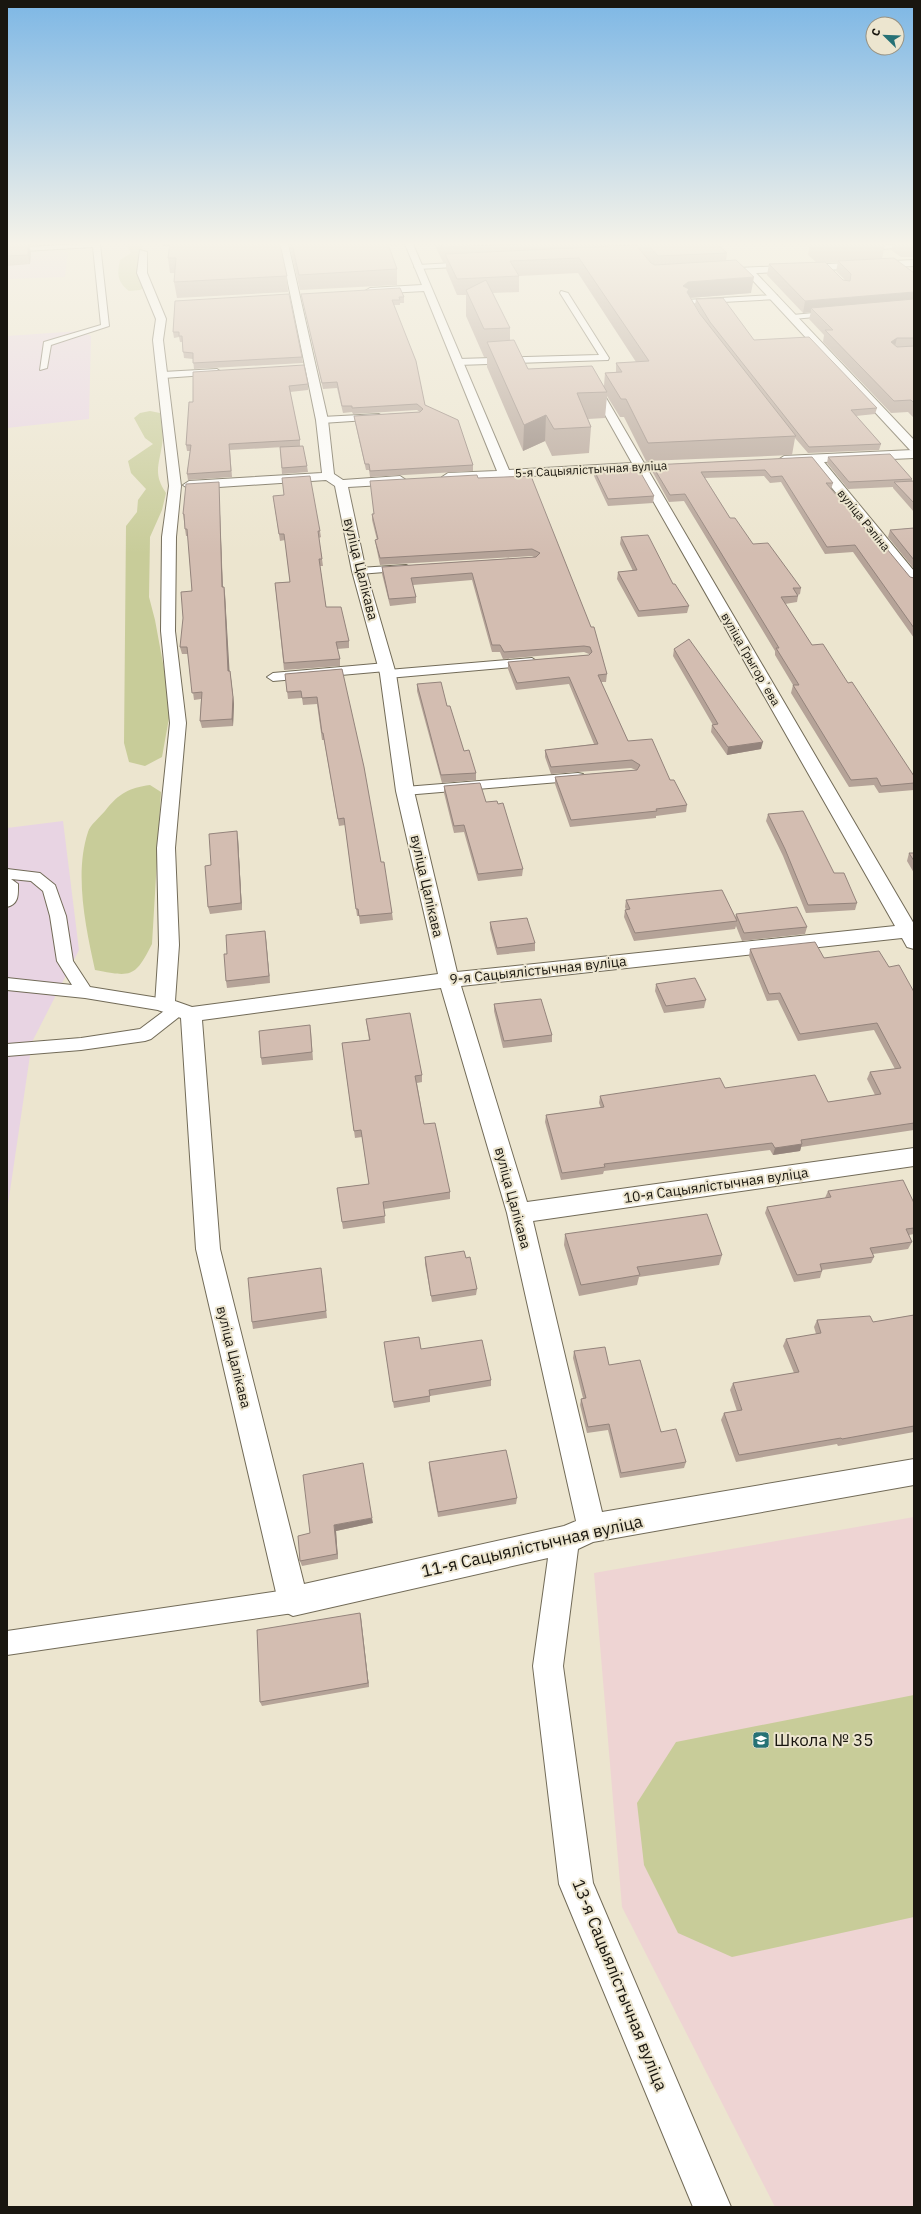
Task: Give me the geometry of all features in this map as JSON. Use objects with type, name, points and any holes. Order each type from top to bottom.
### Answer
[{"type":"street","name":"вуліца Цалікава","points":[[159,347],[175,486],[169,537],[168,631],[178,723],[166,848],[169,946],[208,1249],[293,1601]]},
{"type":"street","name":"вуліца Цалікава","points":[[303,347],[306,367],[322,420],[334,480],[387,670],[405,792],[449,980],[518,1213],[578,1534]]},
{"type":"street","points":[[452,347],[505,474]]},
{"type":"street","points":[[821,347],[914,447]]},
{"type":"street","name":"вуліца Грыгорʼева","points":[[584,368],[912,934]]},
{"type":"street","name":"вуліца Рэпіна","points":[[793,447],[809,459],[914,580]]},
{"type":"street","points":[[772,461],[914,454]]},
{"type":"street","name":"5-я Сацыялістычная вуліца","points":[[435,478],[663,466]]},
{"type":"street","points":[[175,486],[334,480],[411,480]]},
{"type":"street","name":"9-я Сацыялістычная вуліца","points":[[178,1009],[449,980],[912,934]]},
{"type":"street","name":"10-я Сацыялістычная вуліца","points":[[518,1213],[914,1157]]},
{"type":"street","name":"11-я Сацыялістычная вуліца","points":[[293,1601],[578,1534],[914,1472]]},
{"type":"street","name":"13-я Сацыялістычная вуліца","points":[[578,1534],[548,1666],[576,1884],[712,2207]]},
{"type":"lane","points":[[43,368],[46,347]]},
{"type":"lane","points":[[458,362],[559,358],[584,368],[605,358],[598,347]]},
{"type":"lane","points":[[163,376],[225,372]]},
{"type":"lane","points":[[322,420],[386,417]]},
{"type":"lane","points":[[359,571],[414,568]]},
{"type":"lane","points":[[273,677],[545,661]]},
{"type":"lane","points":[[405,792],[592,776]]},
{"type":"lane","points":[[7,874],[35,876],[50,889],[58,916],[65,961],[85,992]]},
{"type":"lane","points":[[7,883],[10,884],[10,899],[7,902]]},
{"type":"lane","points":[[7,984],[85,992],[178,1009]]},
{"type":"lane","points":[[7,1050],[81,1044],[145,1035],[178,1009]]},
{"type":"lane","points":[[7,1643],[293,1601]]},
{"type":"shaded area","points":[[7,347],[91,347],[89,419],[7,428]]},
{"type":"shaded area","points":[[63,821],[79,950],[32,1042],[7,1211],[7,828]]},
{"type":"shaded area","name":"Школа № 35","points":[[914,1517],[914,2207],[775,2207],[622,1907],[594,1573]]},
{"type":"green space","points":[[150,411],[160,413],[163,437],[158,475],[166,493],[162,510],[150,537],[149,597],[155,620],[171,707],[162,757],[145,766],[129,762],[124,743],[126,526],[137,512],[138,500],[146,489],[131,473],[128,461],[153,444],[145,438],[134,418],[140,413]]},
{"type":"green space","points":[[150,785],[161,792],[152,944],[141,963],[131,972],[117,974],[95,970],[85,919],[82,883],[84,848],[88,832],[110,805],[125,792]]},
{"type":"green space","points":[[914,1695],[914,1917],[732,1957],[678,1933],[644,1865],[637,1803],[676,1742]]},
{"type":"building","points":[[183,347],[300,347],[302,357],[193,363],[193,353],[183,352]]},
{"type":"building","points":[[314,347],[411,347],[416,361],[425,405],[458,420],[473,465],[370,471],[369,464],[365,464],[354,416],[420,412],[423,409],[417,404],[352,408],[352,406],[342,406],[337,382],[322,383]]},
{"type":"building","points":[[489,347],[518,347],[528,369],[592,366],[607,392],[577,393],[591,427],[554,429],[546,415],[524,425]]},
{"type":"building","points":[[640,347],[726,347],[796,436],[648,443],[626,399],[621,399],[605,373],[622,372],[616,363],[649,361]]},
{"type":"building","points":[[730,347],[819,347],[877,408],[851,410],[881,444],[809,447]]},
{"type":"building","points":[[842,347],[914,347],[914,403],[911,400],[894,401]]},
{"type":"building","points":[[304,365],[308,384],[289,386],[300,440],[229,444],[231,471],[187,474],[191,445],[186,445],[189,402],[193,402],[193,372]]},
{"type":"building","points":[[303,446],[307,466],[282,468],[280,447]]},
{"type":"building","points":[[890,454],[912,479],[849,482],[828,457]]},
{"type":"building","points":[[812,457],[833,483],[826,483],[868,532],[873,532],[910,577],[914,578],[914,628],[855,545],[827,547],[782,476],[771,477],[765,470],[701,472],[730,518],[735,518],[753,544],[768,543],[801,588],[793,588],[798,596],[781,597],[812,645],[823,644],[848,683],[852,682],[914,776],[914,783],[881,786],[877,778],[851,780],[793,685],[799,685],[776,648],[779,648],[685,494],[670,495],[652,465]]},
{"type":"building","points":[[638,468],[654,496],[608,499],[594,470]]},
{"type":"building","points":[[477,475],[478,478],[531,476],[591,627],[594,627],[607,674],[598,675],[628,741],[652,739],[670,780],[674,780],[687,805],[656,809],[657,811],[571,820],[555,777],[637,770],[640,765],[632,760],[551,767],[545,750],[598,744],[569,677],[517,683],[508,662],[589,655],[592,652],[590,647],[584,646],[504,652],[500,645],[492,645],[472,573],[411,578],[416,597],[389,599],[382,567],[536,557],[540,553],[532,549],[380,558],[375,540],[378,539],[372,514],[374,514],[370,481]]},
{"type":"building","points":[[310,476],[320,531],[318,531],[322,559],[319,559],[326,607],[341,607],[349,641],[336,642],[340,659],[284,663],[275,583],[290,582],[284,534],[279,534],[273,496],[284,495],[282,478]]},
{"type":"building","points":[[914,481],[914,503],[894,482]]},
{"type":"building","points":[[219,482],[222,587],[224,587],[228,671],[230,671],[233,697],[232,719],[200,721],[202,692],[192,693],[187,647],[180,647],[183,618],[181,592],[192,591],[187,529],[185,529],[183,514],[186,484]]},
{"type":"building","points":[[914,528],[914,560],[890,530]]},
{"type":"building","points":[[648,535],[673,584],[675,584],[689,606],[639,611],[618,572],[637,570],[621,537]]},
{"type":"building","points":[[689,639],[763,742],[728,747],[712,725],[718,724],[674,649]]},
{"type":"building","points":[[342,669],[364,767],[381,862],[384,862],[392,913],[359,916],[358,909],[356,909],[344,818],[338,819],[317,697],[302,698],[301,691],[287,692],[285,674]]},
{"type":"building","points":[[441,682],[447,706],[450,706],[464,751],[469,750],[476,773],[441,775],[417,684]]},
{"type":"building","points":[[480,783],[486,802],[497,801],[498,804],[503,803],[523,869],[478,874],[464,825],[454,826],[444,786]]},
{"type":"building","points":[[803,811],[834,873],[844,873],[857,903],[808,905],[785,849],[768,814]]},
{"type":"building","points":[[237,831],[241,903],[208,907],[205,866],[211,865],[209,834]]},
{"type":"building","points":[[909,853],[914,853],[914,861]]},
{"type":"building","points":[[722,890],[737,921],[635,933],[625,910],[630,909],[626,900]]},
{"type":"building","points":[[797,907],[807,927],[744,933],[736,914]]},
{"type":"building","points":[[527,918],[535,943],[497,948],[490,922]]},
{"type":"building","points":[[265,931],[269,976],[226,981],[224,954],[227,954],[226,935]]},
{"type":"building","points":[[815,942],[824,958],[879,951],[889,967],[899,965],[914,992],[914,1123],[801,1140],[802,1144],[775,1148],[772,1143],[604,1164],[605,1167],[562,1173],[546,1115],[604,1107],[600,1096],[720,1078],[725,1088],[815,1075],[828,1102],[881,1094],[870,1072],[901,1068],[877,1023],[800,1034],[780,993],[769,994],[750,949]]},
{"type":"building","points":[[695,978],[706,1000],[666,1006],[656,984]]},
{"type":"building","points":[[541,999],[552,1035],[504,1041],[494,1004]]},
{"type":"building","points":[[410,1013],[422,1075],[415,1076],[424,1124],[435,1123],[450,1192],[383,1202],[385,1216],[342,1222],[337,1188],[369,1184],[361,1130],[354,1131],[342,1043],[370,1040],[366,1019]]},
{"type":"building","points":[[310,1025],[312,1052],[261,1058],[259,1031]]},
{"type":"building","points":[[903,1180],[914,1203],[914,1228],[906,1229],[912,1242],[870,1248],[874,1257],[820,1264],[822,1271],[797,1275],[767,1207],[831,1197],[828,1191]]},
{"type":"building","points":[[707,1214],[722,1255],[637,1267],[640,1275],[581,1285],[565,1234]]},
{"type":"building","points":[[464,1251],[466,1258],[470,1257],[477,1289],[431,1296],[425,1257]]},
{"type":"building","points":[[321,1268],[326,1311],[252,1322],[248,1278]]},
{"type":"building","points":[[914,1315],[914,1426],[739,1455],[724,1413],[742,1410],[733,1383],[799,1372],[786,1339],[821,1333],[817,1320],[870,1316],[873,1322]]},
{"type":"building","points":[[419,1337],[421,1349],[482,1340],[491,1380],[429,1390],[430,1396],[393,1402],[384,1342]]},
{"type":"building","points":[[605,1347],[609,1365],[640,1360],[661,1432],[676,1429],[686,1462],[621,1473],[609,1424],[588,1427],[581,1399],[586,1398],[574,1351]]},
{"type":"building","points":[[506,1450],[517,1498],[438,1512],[429,1462]]},
{"type":"building","points":[[363,1463],[372,1518],[334,1525],[337,1554],[300,1561],[298,1536],[310,1533],[303,1475]]},
{"type":"building","points":[[360,1613],[368,1683],[260,1702],[257,1630]]},
{"type":"place","name":"Школа № 35","points":[[761,1740]]}]
